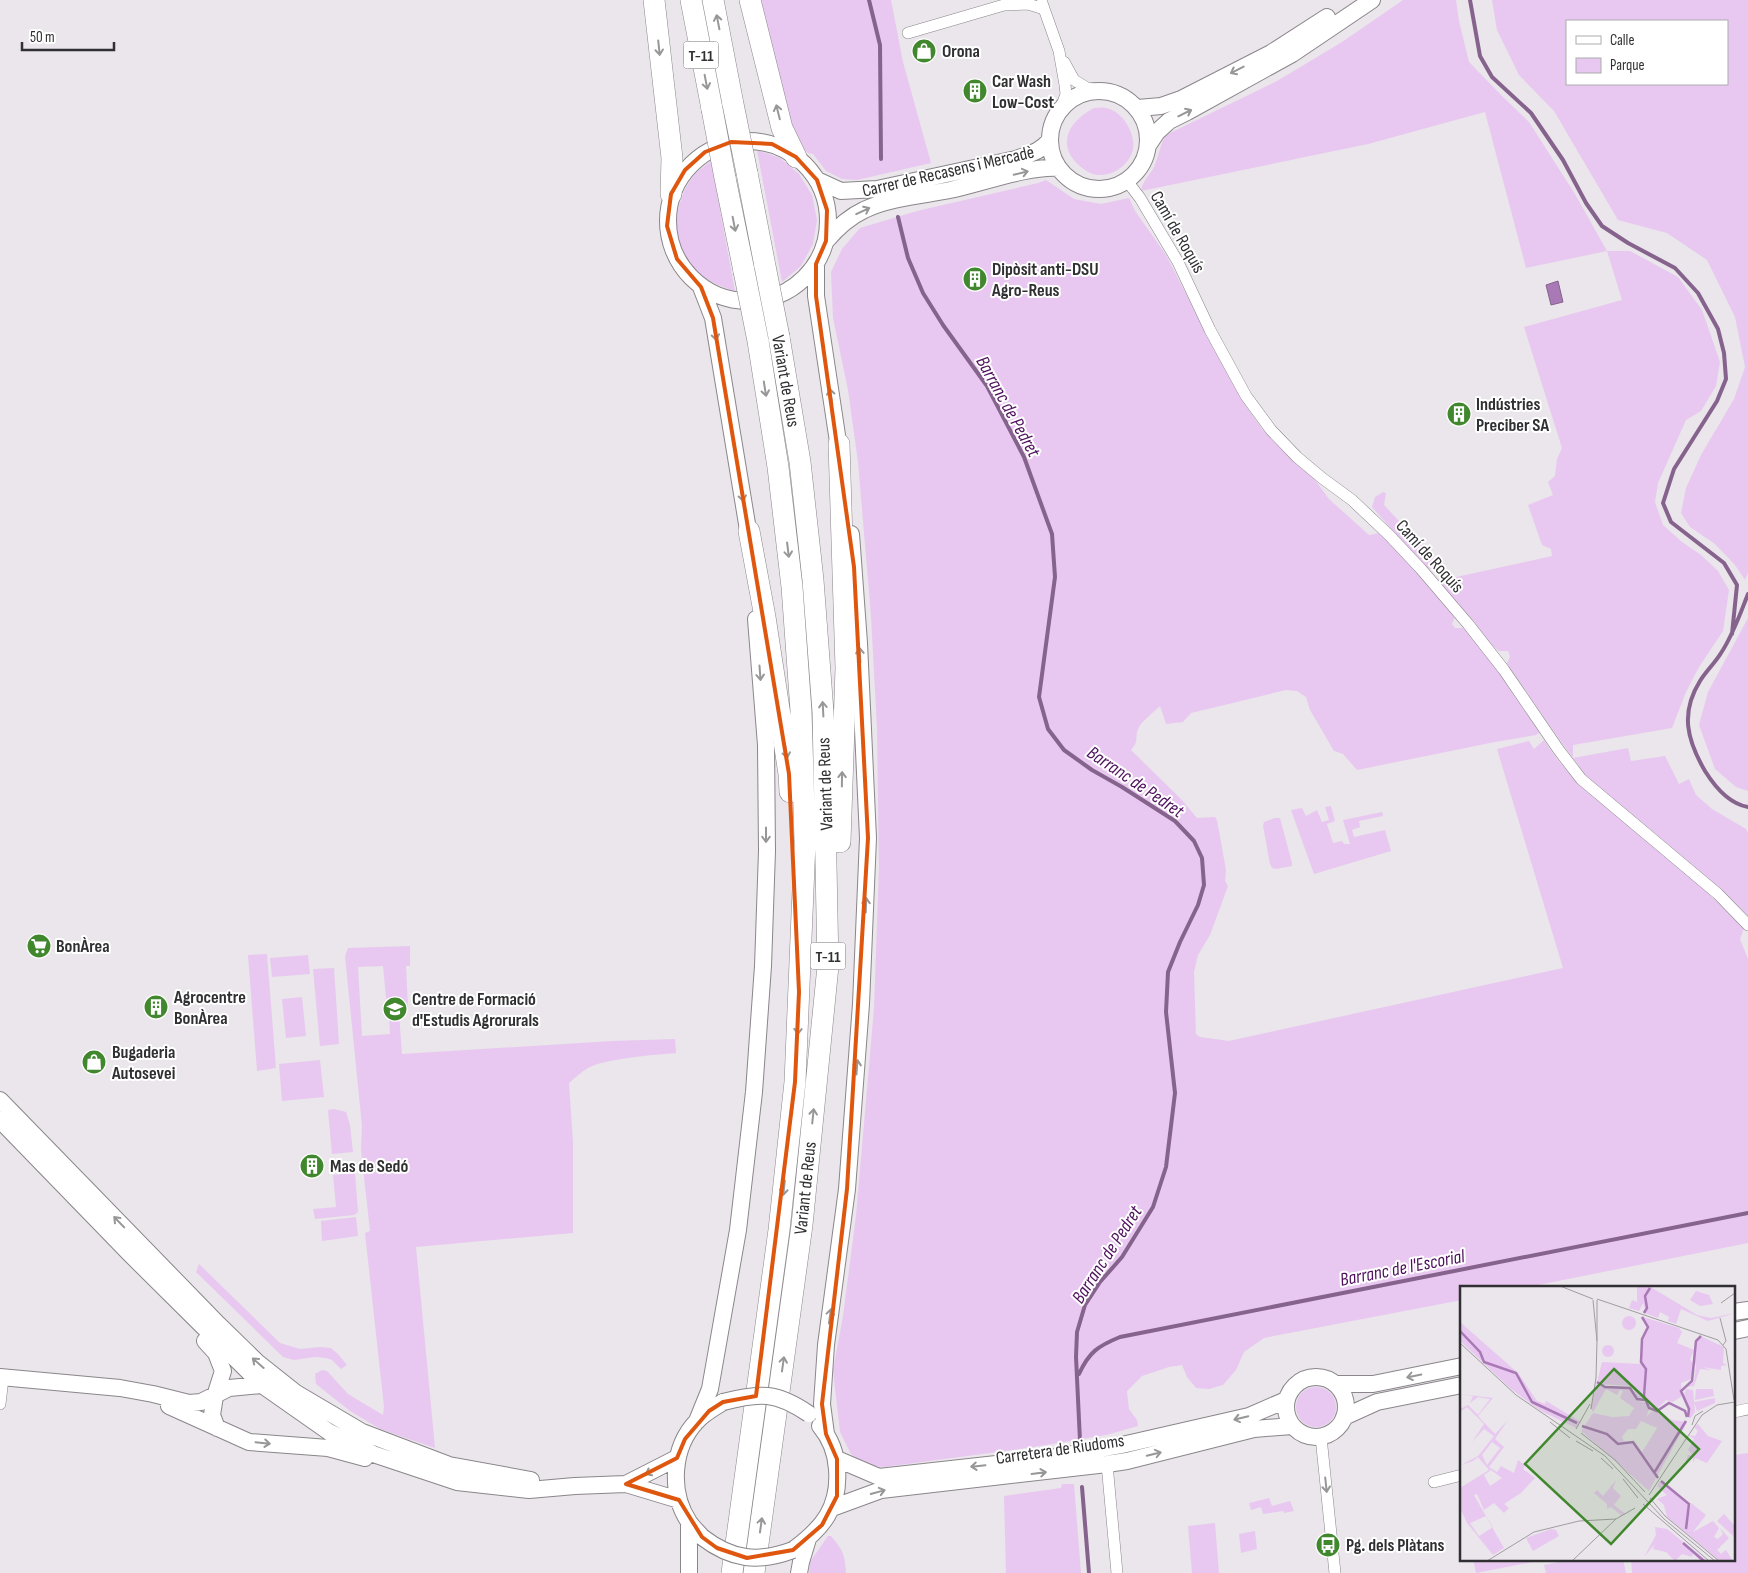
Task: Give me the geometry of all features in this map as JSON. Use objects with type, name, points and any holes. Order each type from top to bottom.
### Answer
[{"type":"highway","points":[[654,0],[672,158],[672,194]]},
{"type":"highway","name":"Variant de Reus","points":[[691,0],[758,341],[778,467],[792,587],[801,711],[805,842],[795,1082],[779,1230],[732,1573]]},
{"type":"highway","name":"Variant de Reus","points":[[714,0],[779,337],[800,462],[814,580],[823,712],[828,966],[802,1225],[754,1573]]},
{"type":"highway","points":[[750,0],[782,128],[796,157]]},
{"type":"highway","points":[[828,966],[839,925],[846,668],[838,444]]},
{"type":"highway","points":[[749,531],[765,617],[789,774],[796,884],[799,992]]},
{"type":"main road","points":[[1138,108],[1161,106],[1181,99],[1271,53],[1354,0]]},
{"type":"main road","points":[[1149,144],[1148,128],[1138,108],[1128,100],[1101,91],[1085,94],[1074,99],[1060,111],[1053,121],[1049,141],[1054,159],[1070,180],[1085,187],[1099,190],[1128,181],[1142,166],[1149,144],[1157,132],[1169,121],[1292,54],[1372,0]]},
{"type":"main road","points":[[745,140],[758,141],[785,150],[796,157],[808,167],[817,180],[825,199],[828,231],[826,241],[816,264],[796,286],[771,298],[742,301],[714,294],[702,287],[688,274],[677,259],[670,242],[667,226],[672,194],[685,170],[705,152],[718,146],[745,140]]},
{"type":"main road","name":"Carrer de Recasens i Mercadè","points":[[817,180],[840,190],[877,189],[1016,159],[1034,153],[1043,148],[1049,141]]},
{"type":"main road","name":"Carrer de Recasens i Mercadè","points":[[826,241],[841,224],[852,216],[880,204],[952,190],[1033,170],[1060,168]]},
{"type":"main road","points":[[702,287],[713,318],[749,531],[766,745],[766,851],[763,966],[754,1092],[738,1230],[710,1389],[697,1421],[684,1439],[677,1458],[676,1480],[679,1500],[689,1522],[702,1537],[717,1548],[733,1555],[747,1558],[766,1558],[793,1550],[808,1539],[822,1525],[837,1496],[837,1459],[826,1434],[822,1404],[826,1344],[847,1188],[861,1004],[868,838],[854,567],[816,296],[816,264]]},
{"type":"main road","points":[[0,1100],[218,1324],[257,1362],[296,1394],[362,1432],[449,1465],[492,1474],[575,1486]]},
{"type":"main road","points":[[0,1110],[71,1182],[92,1214]]},
{"type":"main road","points":[[0,1120],[262,1385],[329,1432],[373,1454],[457,1482],[529,1490]]},
{"type":"main road","points":[[216,1428],[212,1415],[223,1371],[216,1353],[168,1302],[126,1249],[126,1244],[138,1250],[185,1300],[218,1324]]},
{"type":"main road","points":[[1335,1384],[1344,1397],[1346,1407],[1339,1427],[1321,1437],[1307,1436],[1300,1433],[1292,1426],[1286,1413],[1286,1400],[1294,1386],[1308,1378],[1318,1377],[1335,1384],[1373,1384],[1460,1366]]},
{"type":"main road","points":[[2,1378],[120,1388],[188,1403],[201,1402],[229,1388],[262,1385],[280,1390],[334,1426],[376,1446],[446,1471],[492,1474]]},
{"type":"main road","points":[[1344,1417],[1377,1402],[1460,1385]]},
{"type":"main road","points":[[120,1388],[163,1404],[249,1442],[328,1448],[372,1459],[455,1488],[529,1490],[626,1484],[679,1500]]},
{"type":"main road","points":[[697,1421],[723,1402],[760,1395],[776,1397],[791,1402],[809,1414],[826,1434]]},
{"type":"main road","name":"Carretera de Riudoms","points":[[837,1459],[879,1477],[1050,1458],[1122,1445],[1250,1416],[1286,1400]]},
{"type":"main road","name":"Carretera de Riudoms","points":[[832,1508],[881,1490],[1128,1461],[1254,1429],[1292,1426]]},
{"type":"main road","points":[[626,1484],[677,1458]]},
{"type":"main road","points":[[688,1573],[689,1522]]},
{"type":"main road","points":[[799,1573],[808,1539]]},
{"type":"street","points":[[908,33],[1008,3],[1043,4],[1059,51],[1074,80],[1087,88],[1101,91]]},
{"type":"street","points":[[1059,51],[1066,94],[1060,111]]},
{"type":"street","name":"Camí de Roquís","points":[[1128,181],[1178,262],[1210,330],[1246,396],[1271,430],[1297,457],[1352,500],[1421,569],[1504,670],[1581,779],[1718,894],[1748,925]]},
{"type":"street","points":[[0,1404],[2,1378]]},
{"type":"street","points":[[1321,1437],[1335,1573]]},
{"type":"street","points":[[1107,1464],[1117,1573]]},
{"type":"street","points":[[1434,1482],[1460,1476]]},
{"type":"highlighted area","points":[[731,142],[772,144],[796,157],[817,180],[827,210],[826,241],[816,264],[816,296],[854,567],[868,838],[847,1189],[822,1404],[826,1434],[837,1459],[837,1496],[822,1525],[793,1550],[747,1558],[717,1548],[702,1537],[679,1500],[626,1484],[677,1458],[685,1439],[709,1411],[723,1402],[756,1396],[795,1082],[799,992],[789,774],[713,318],[701,287],[677,259],[667,226],[671,194],[685,170],[705,152]]},
{"type":"green space","points":[[760,0],[891,0],[903,62],[931,163],[857,180],[842,179],[826,171],[813,154],[808,153],[800,146],[789,120],[783,88]]},
{"type":"green space","points":[[1403,0],[1456,0],[1469,62],[1529,122],[1575,194],[1607,251],[1526,268],[1485,112],[1368,144],[1141,191],[1144,182],[1155,165],[1166,135],[1277,81],[1342,42]]},
{"type":"green space","points":[[1492,0],[1748,0],[1748,573],[1745,580],[1735,565],[1715,544],[1690,527],[1681,513],[1686,488],[1701,455],[1734,399],[1745,367],[1735,317],[1707,260],[1667,233],[1618,220],[1554,111],[1519,75],[1497,30]]},
{"type":"green space","points":[[1094,108],[1106,108],[1118,114],[1128,125],[1133,139],[1132,153],[1129,159],[1112,173],[1105,175],[1098,175],[1085,170],[1070,154],[1067,145],[1070,129],[1084,114]]},
{"type":"green space","points":[[757,150],[780,158],[799,174],[812,195],[817,220],[813,244],[801,266],[782,282]]},
{"type":"green space","points":[[711,161],[735,291],[701,276],[688,262],[679,238],[677,225],[681,200],[686,188],[695,175]]},
{"type":"green space","points":[[1046,180],[1074,199],[1101,204],[1129,198],[1135,211],[1166,255],[1227,373],[1245,405],[1262,429],[1315,480],[1329,499],[1369,535],[1380,533],[1445,603],[1455,617],[1452,624],[1455,628],[1465,628],[1495,666],[1539,729],[1539,733],[1536,735],[1357,770],[1343,754],[1334,751],[1310,710],[1306,697],[1297,691],[1286,690],[1191,713],[1183,722],[1166,724],[1160,706],[1139,727],[1136,741],[1131,750],[1182,800],[1197,818],[1215,817],[1226,870],[1225,881],[1228,886],[1210,935],[1198,955],[1194,972],[1196,1034],[1200,1037],[1229,1041],[1563,968],[1497,749],[1529,741],[1534,749],[1544,740],[1564,767],[1576,779],[1719,903],[1744,928],[1740,939],[1748,959],[1748,1243],[1533,1286],[1460,1286],[1460,1300],[1264,1338],[1244,1352],[1236,1370],[1223,1385],[1209,1389],[1196,1388],[1187,1377],[1182,1365],[1169,1367],[1142,1376],[1127,1391],[1129,1409],[1137,1420],[1138,1426],[1106,1435],[1034,1447],[884,1467],[866,1465],[851,1454],[840,1432],[833,1370],[843,1316],[856,1216],[874,1008],[879,868],[877,729],[871,616],[858,462],[848,390],[833,318],[831,272],[842,249],[860,228],[917,211]]},
{"type":"green space","points":[[1607,251],[1630,251],[1678,277],[1702,310],[1720,362],[1716,386],[1701,411],[1686,420],[1658,483],[1655,502],[1663,525],[1718,571],[1729,590],[1723,631],[1699,667],[1686,692],[1672,728],[1573,745],[1573,758],[1628,748],[1631,761],[1665,756],[1679,784],[1689,779],[1696,795],[1712,809],[1746,829],[1748,833],[1748,917],[1661,838],[1589,780],[1506,666],[1510,656],[1508,651],[1499,651],[1491,645],[1438,581],[1552,556],[1551,549],[1542,545],[1528,505],[1553,495],[1548,482],[1555,476],[1557,459],[1562,448],[1524,327],[1622,300]]},
{"type":"green space","points":[[1383,492],[1386,493],[1384,505],[1442,567],[1427,569],[1372,507],[1375,497]]},
{"type":"green space","points":[[1748,618],[1748,791],[1736,787],[1715,769],[1699,725],[1708,692]]},
{"type":"green space","points":[[1331,806],[1335,821],[1327,824],[1333,843],[1342,841],[1344,844],[1350,844],[1343,820],[1382,812],[1383,816],[1359,821],[1360,827],[1352,830],[1354,837],[1385,830],[1391,851],[1314,874],[1291,810],[1302,808],[1306,816],[1317,810],[1322,822],[1329,820],[1325,807]]},
{"type":"green space","points":[[1280,818],[1292,863],[1292,866],[1276,869],[1272,868],[1270,864],[1263,826],[1264,822]]},
{"type":"green space","points":[[410,946],[410,966],[406,966],[408,1007],[387,1008],[383,966],[358,967],[362,1036],[390,1034],[389,1015],[399,1014],[402,1054],[675,1039],[676,1053],[631,1058],[596,1065],[585,1070],[569,1083],[573,1142],[573,1233],[416,1247],[435,1448],[380,1429],[350,1411],[316,1384],[315,1374],[322,1370],[327,1371],[348,1394],[383,1415],[384,1407],[365,1233],[370,1231],[361,1150],[362,1126],[345,956],[348,948]]},
{"type":"green space","points":[[267,954],[276,1068],[257,1071],[248,955]]},
{"type":"green space","points":[[308,955],[310,974],[272,977],[270,958]]},
{"type":"green space","points":[[334,968],[339,1044],[320,1046],[313,969]]},
{"type":"green space","points":[[302,997],[306,1036],[286,1038],[282,999]]},
{"type":"green space","points":[[320,1060],[324,1097],[282,1101],[279,1064]]},
{"type":"green space","points":[[334,1109],[346,1112],[350,1125],[353,1152],[332,1154],[328,1110]]},
{"type":"green space","points":[[355,1173],[358,1212],[354,1215],[315,1219],[313,1209],[336,1207],[333,1175]]},
{"type":"green space","points":[[356,1217],[358,1236],[322,1241],[321,1221]]},
{"type":"green space","points":[[199,1264],[280,1343],[300,1349],[331,1348],[347,1365],[341,1369],[332,1360],[326,1358],[315,1357],[294,1360],[283,1357],[196,1272]]},
{"type":"green space","points":[[1316,1387],[1327,1390],[1333,1396],[1336,1407],[1333,1418],[1327,1424],[1316,1427],[1305,1424],[1299,1418],[1296,1407],[1299,1396],[1305,1390]]},
{"type":"green space","points":[[1748,1453],[1748,1573],[1632,1573],[1631,1560],[1736,1560],[1736,1455]]},
{"type":"green space","points":[[1062,1484],[1074,1484],[1081,1573],[1006,1573],[1004,1496],[1061,1488]]},
{"type":"green space","points":[[1269,1498],[1272,1506],[1290,1501],[1294,1511],[1263,1514],[1261,1507],[1251,1510],[1249,1503]]},
{"type":"green space","points":[[1215,1523],[1219,1573],[1192,1573],[1188,1526]]},
{"type":"green space","points":[[1255,1531],[1257,1549],[1241,1553],[1239,1534]]},
{"type":"green space","points":[[828,1536],[831,1536],[841,1549],[846,1573],[809,1573],[810,1562]]},
{"type":"green space","points":[[1473,1560],[1543,1560],[1476,1573]]},
{"type":"green space","points":[[1568,1560],[1623,1560],[1626,1573],[1546,1573],[1544,1565]]},
{"type":"shaded area","points":[[1558,281],[1563,302],[1551,305],[1546,285]]},
{"type":"waterway","points":[[869,0],[880,45],[881,159]]},
{"type":"waterway","points":[[1470,0],[1480,56],[1492,77],[1531,113],[1563,160],[1586,203],[1602,226],[1628,243],[1675,268],[1698,293],[1718,329],[1724,353],[1726,379],[1717,401],[1674,469],[1663,503],[1671,522],[1724,563],[1737,585],[1732,634]]},
{"type":"waterway","name":"Barranc de Pedret","points":[[898,217],[908,258],[923,293],[943,325],[987,386],[1024,457],[1052,534],[1055,577],[1039,697],[1048,729],[1064,750],[1092,770],[1175,821],[1194,841],[1202,858],[1204,885],[1198,905],[1168,972],[1166,1012],[1175,1093],[1166,1167],[1153,1207],[1122,1257],[1100,1282],[1085,1305],[1077,1332],[1076,1357],[1080,1441]]},
{"type":"waterway","name":"Barranc de l'Escorial","points":[[1748,594],[1725,646],[1719,657],[1702,677],[1694,693],[1688,715],[1690,737],[1705,771],[1713,783],[1729,799],[1748,807]]},
{"type":"waterway","name":"Barranc de l'Escorial","points":[[1079,1374],[1095,1351],[1106,1343],[1120,1337],[1748,1213]]},
{"type":"waterway","name":"Barranc de Pedret","points":[[1082,1487],[1089,1573]]},
{"type":"place","name":"Orona","points":[[924,51]]},
{"type":"place","name":"Car Wash Low-Cost","points":[[975,91]]},
{"type":"place","name":"Dipòsit anti-DSU Agro-Reus","points":[[975,279]]},
{"type":"place","name":"Indústries Preciber SA","points":[[1459,414]]},
{"type":"place","name":"BonÀrea","points":[[39,946]]},
{"type":"place","name":"Agrocentre BonÀrea","points":[[156,1007]]},
{"type":"place","name":"Centre de Formació d'Estudis Agrorurals","points":[[395,1009]]},
{"type":"place","name":"Bugaderia Autosevei","points":[[94,1062]]},
{"type":"place","name":"Mas de Sedó","points":[[312,1166]]},
{"type":"place","name":"Pg. dels Plàtans","points":[[1328,1545]]}]
